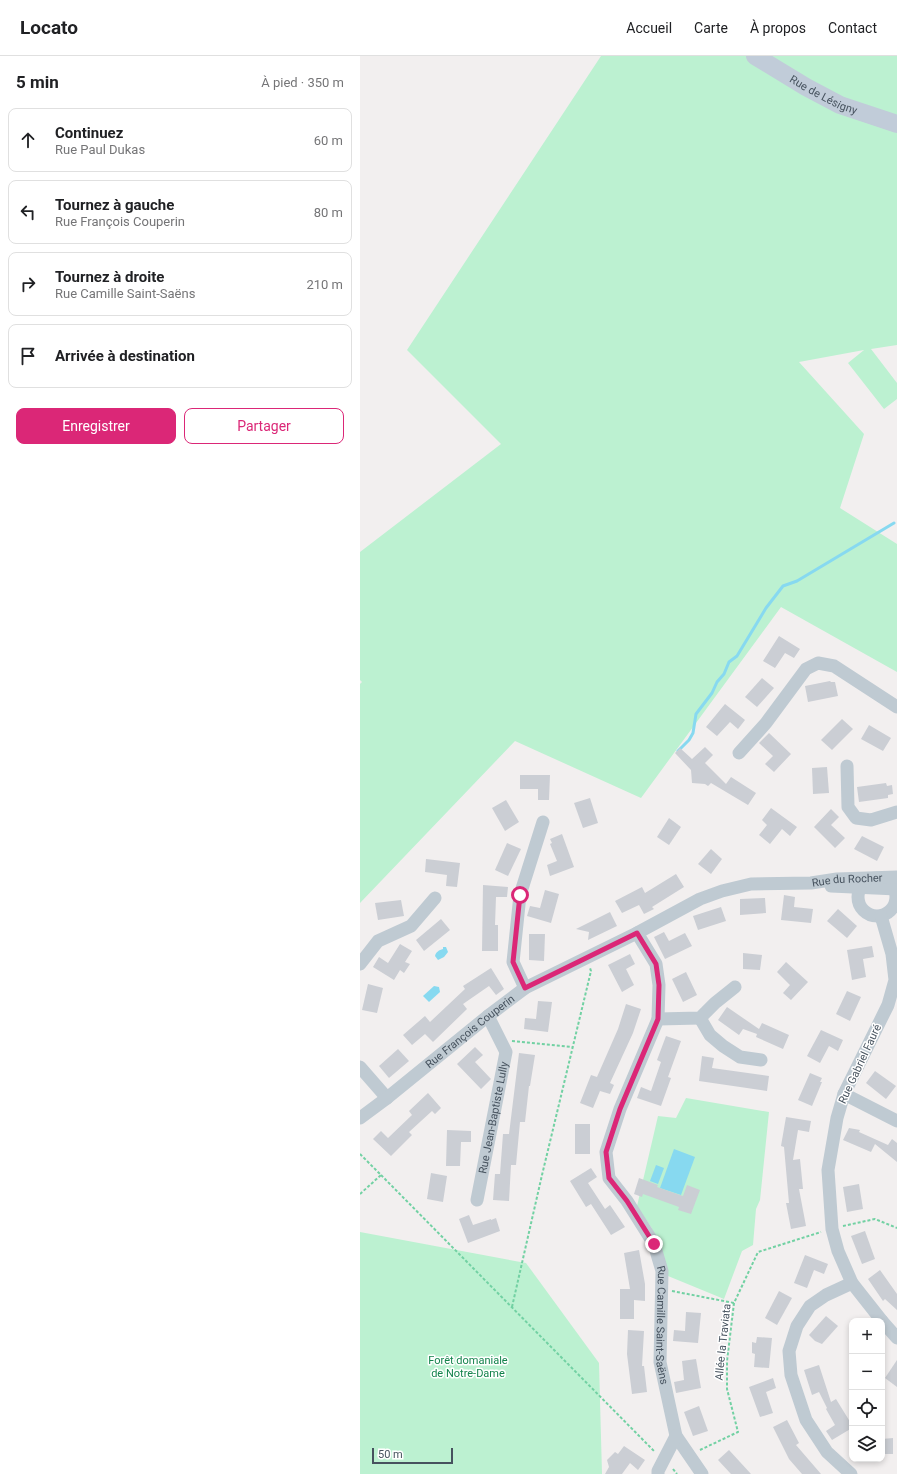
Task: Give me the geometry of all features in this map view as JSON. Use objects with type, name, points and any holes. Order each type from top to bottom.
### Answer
[{"type":"street","name":"Rue de Lésigny","points":[[755,56],[806,87],[840,105],[897,124]]},
{"type":"street","points":[[739,753],[766,723],[806,669],[818,663],[834,666],[897,707]]},
{"type":"street","points":[[847,766],[848,807],[856,818],[871,820],[897,812]]},
{"type":"street","points":[[525,988],[513,962],[520,895],[543,822]]},
{"type":"street","points":[[876,877],[896,885],[897,896],[895,905],[891,910],[881,916],[872,916],[861,908],[858,900],[859,888],[866,880],[876,877]]},
{"type":"street","name":"Rue du Rocher","points":[[811,883],[837,879],[876,877]]},
{"type":"street","name":"Rue François Couperin","points":[[360,1118],[525,988],[637,933],[700,899],[722,891],[751,884],[811,883]]},
{"type":"street","name":"Rue du Rocher","points":[[811,883],[837,887],[859,888],[896,885]]},
{"type":"street","points":[[360,964],[378,941],[411,926],[435,898]]},
{"type":"street","name":"Rue Gabriel Fauré","points":[[880,1318],[852,1283],[838,1251],[832,1229],[828,1170],[837,1118],[844,1094],[888,1005],[895,980],[892,954],[881,916]]},
{"type":"street","name":"Rue Camille Saint-Saëns","points":[[637,933],[656,964],[659,985],[658,1019],[620,1109],[606,1152],[609,1178],[627,1201],[654,1244],[662,1271],[660,1362],[676,1436],[702,1474]]},
{"type":"street","points":[[658,1019],[700,1018],[735,986]]},
{"type":"street","name":"Rue Jean-Baptiste Lully","points":[[477,1200],[506,1052],[488,1016]]},
{"type":"street","points":[[700,1018],[710,1035],[723,1046],[740,1057],[761,1060]]},
{"type":"street","points":[[360,1067],[387,1098]]},
{"type":"street","points":[[844,1094],[897,1121]]},
{"type":"street","points":[[851,1474],[827,1452],[806,1420],[791,1375],[789,1351],[797,1326],[810,1306],[826,1295],[852,1283]]},
{"type":"street","name":"Rue Gabriel Fauré","points":[[885,1324],[897,1338]]},
{"type":"street","points":[[658,1474],[676,1436]]},
{"type":"path","points":[[512,1307],[542,1174],[591,971],[588,957]]},
{"type":"path","points":[[499,1040],[573,1047]]},
{"type":"path","points":[[360,1154],[677,1474]]},
{"type":"path","points":[[360,1194],[381,1175]]},
{"type":"path","name":"Allée la Traviata","points":[[688,1455],[738,1432],[726,1389],[727,1361],[734,1303],[758,1252],[832,1229],[875,1219],[897,1228]]},
{"type":"path","points":[[662,1288],[734,1303]]},
{"type":"green space","points":[[601,56],[897,56],[897,345],[871,349],[897,383],[897,399],[884,409],[848,363],[864,350],[799,362],[864,434],[840,508],[897,544],[897,672],[781,607],[641,798],[515,741],[360,903],[360,684],[362,682],[360,680],[360,552],[501,444],[407,350]]},
{"type":"green space","points":[[686,1098],[769,1112],[760,1200],[756,1209],[753,1245],[742,1251],[724,1299],[668,1276],[661,1250],[651,1227],[637,1206],[658,1116],[676,1118]]},
{"type":"green space","name":"Forêt domaniale de Notre-Dame","points":[[360,1232],[526,1263],[599,1363],[602,1474],[360,1474]]},
{"type":"water","points":[[443,947],[446,947],[448,952],[444,957],[438,960],[435,955],[438,951],[443,949]]},
{"type":"water","points":[[434,986],[439,987],[440,992],[429,1002],[423,996]]},
{"type":"water","points":[[674,1149],[695,1157],[681,1195],[660,1188]]},
{"type":"water","points":[[656,1165],[664,1168],[658,1184],[650,1181]]},
{"type":"building","points":[[779,636],[800,649],[794,658],[785,653],[775,668],[763,661]]},
{"type":"building","points":[[762,678],[774,688],[757,707],[745,697]]},
{"type":"building","points":[[830,681],[835,682],[838,696],[808,702],[805,686]]},
{"type":"building","points":[[725,704],[745,720],[738,729],[730,722],[717,736],[706,727]]},
{"type":"building","points":[[842,719],[853,729],[832,750],[821,740]]},
{"type":"building","points":[[869,725],[891,738],[883,751],[861,739]]},
{"type":"building","points":[[769,733],[791,754],[774,772],[765,764],[773,756],[759,743]]},
{"type":"building","points":[[705,747],[713,755],[705,763],[726,784],[731,777],[756,793],[748,805],[711,783],[708,786],[705,784],[692,783],[691,770],[675,753],[680,748],[692,759]]},
{"type":"building","points":[[827,767],[829,793],[813,794],[812,768]]},
{"type":"building","points":[[520,775],[550,775],[549,800],[538,800],[538,789],[520,789]]},
{"type":"building","points":[[886,783],[887,786],[892,785],[893,794],[888,795],[888,798],[859,802],[857,787]]},
{"type":"building","points":[[590,798],[598,823],[583,828],[574,803]]},
{"type":"building","points":[[506,800],[519,822],[505,831],[492,808]]},
{"type":"building","points":[[771,808],[797,827],[790,836],[782,829],[770,844],[759,835],[767,825],[762,820]]},
{"type":"building","points":[[831,809],[839,817],[831,825],[845,838],[835,848],[814,827]]},
{"type":"building","points":[[669,818],[681,827],[669,845],[657,837]]},
{"type":"building","points":[[562,834],[574,867],[550,876],[547,865],[557,861],[550,844],[552,843],[550,839]]},
{"type":"building","points":[[862,836],[884,847],[877,861],[854,849]]},
{"type":"building","points":[[507,843],[521,849],[508,876],[495,870]]},
{"type":"building","points":[[711,849],[722,859],[711,874],[698,864]]},
{"type":"building","points":[[426,859],[460,863],[457,887],[446,886],[447,875],[425,872]]},
{"type":"building","points":[[676,874],[684,887],[652,907],[654,909],[644,914],[639,905],[622,913],[615,901],[642,887],[645,893]]},
{"type":"building","points":[[483,885],[508,887],[507,897],[496,897],[495,925],[498,925],[498,951],[482,951]]},
{"type":"building","points":[[545,890],[559,894],[551,923],[527,916],[530,906],[540,908]]},
{"type":"building","points":[[784,895],[795,897],[794,907],[813,909],[811,923],[781,920]]},
{"type":"building","points":[[765,898],[766,913],[740,915],[740,899]]},
{"type":"building","points":[[401,900],[404,916],[378,920],[375,903]]},
{"type":"building","points":[[721,907],[726,921],[698,930],[693,916]]},
{"type":"building","points":[[838,909],[857,926],[847,938],[827,921]]},
{"type":"building","points":[[610,912],[617,926],[588,940],[589,932],[576,929]]},
{"type":"building","points":[[441,919],[450,930],[424,951],[416,940]]},
{"type":"building","points":[[664,932],[669,941],[685,933],[692,946],[665,959],[654,937]]},
{"type":"building","points":[[529,934],[545,934],[544,961],[529,960]]},
{"type":"building","points":[[400,944],[412,951],[405,962],[410,964],[404,973],[400,970],[394,980],[373,967],[379,957],[388,963]]},
{"type":"building","points":[[872,946],[874,957],[863,959],[866,977],[852,980],[847,950]]},
{"type":"building","points":[[743,953],[762,955],[760,970],[743,969]]},
{"type":"building","points":[[630,954],[635,964],[626,969],[634,985],[622,992],[608,965]]},
{"type":"building","points":[[786,962],[808,982],[791,1000],[783,993],[790,985],[777,972]]},
{"type":"building","points":[[491,968],[504,989],[496,995],[489,986],[463,1004],[467,1009],[433,1042],[425,1034],[412,1045],[403,1035],[425,1016],[430,1022],[465,989],[463,986]]},
{"type":"building","points":[[686,972],[697,995],[683,1002],[672,979]]},
{"type":"building","points":[[368,984],[383,988],[377,1013],[362,1010]]},
{"type":"building","points":[[847,991],[861,997],[850,1021],[836,1014]]},
{"type":"building","points":[[538,1001],[552,1002],[548,1032],[524,1029],[525,1018],[536,1019]]},
{"type":"building","points":[[626,1004],[641,1009],[633,1033],[610,1083],[614,1085],[610,1094],[600,1091],[593,1108],[580,1103],[591,1075],[597,1077],[618,1029]]},
{"type":"building","points":[[727,1007],[759,1029],[762,1023],[789,1035],[783,1049],[756,1037],[757,1034],[743,1029],[739,1035],[718,1020]]},
{"type":"building","points":[[821,1030],[843,1040],[838,1051],[829,1046],[820,1063],[807,1056]]},
{"type":"building","points":[[666,1036],[681,1041],[668,1077],[671,1078],[661,1106],[637,1098],[641,1087],[651,1091],[661,1062],[657,1060]]},
{"type":"building","points":[[475,1047],[483,1055],[475,1062],[491,1079],[481,1089],[457,1064]]},
{"type":"building","points":[[398,1049],[409,1061],[389,1078],[379,1066]]},
{"type":"building","points":[[519,1053],[535,1055],[529,1086],[525,1122],[520,1122],[516,1165],[511,1165],[509,1201],[493,1200],[495,1174],[500,1174],[503,1134],[509,1134]]},
{"type":"building","points":[[702,1056],[714,1058],[712,1068],[769,1076],[767,1091],[699,1081]]},
{"type":"building","points":[[875,1071],[896,1086],[886,1099],[866,1083]]},
{"type":"building","points":[[810,1073],[822,1078],[820,1082],[822,1082],[812,1106],[798,1100]]},
{"type":"building","points":[[428,1093],[441,1108],[435,1114],[432,1111],[409,1132],[412,1135],[391,1156],[373,1139],[381,1131],[388,1138],[412,1115],[409,1111]]},
{"type":"building","points":[[786,1117],[811,1121],[809,1132],[798,1130],[793,1160],[800,1159],[803,1189],[799,1189],[806,1226],[791,1229],[786,1203],[789,1203],[784,1147],[781,1146]]},
{"type":"building","points":[[575,1124],[590,1124],[590,1154],[575,1154]]},
{"type":"building","points":[[849,1128],[860,1130],[859,1132],[888,1145],[892,1139],[897,1143],[897,1162],[875,1144],[871,1152],[843,1140]]},
{"type":"building","points":[[447,1130],[471,1131],[471,1142],[461,1142],[460,1166],[446,1166]]},
{"type":"building","points":[[591,1168],[597,1177],[588,1183],[605,1209],[610,1205],[625,1227],[611,1235],[591,1204],[586,1207],[570,1181]]},
{"type":"building","points":[[431,1173],[447,1176],[443,1202],[427,1199]]},
{"type":"building","points":[[639,1178],[658,1185],[657,1187],[683,1196],[687,1185],[700,1190],[691,1214],[678,1210],[679,1207],[643,1194],[642,1197],[634,1194]]},
{"type":"building","points":[[859,1184],[863,1209],[847,1212],[843,1187]]},
{"type":"building","points":[[469,1215],[473,1225],[496,1218],[500,1231],[468,1243],[459,1219]]},
{"type":"building","points":[[865,1231],[875,1259],[862,1264],[851,1236]]},
{"type":"building","points":[[639,1250],[645,1284],[645,1301],[634,1300],[634,1319],[620,1319],[620,1289],[630,1289],[624,1253]]},
{"type":"building","points":[[805,1255],[828,1264],[824,1274],[814,1270],[807,1288],[794,1283]]},
{"type":"building","points":[[880,1270],[897,1294],[897,1310],[885,1299],[883,1301],[868,1279]]},
{"type":"building","points":[[779,1291],[792,1298],[777,1325],[765,1318]]},
{"type":"building","points":[[686,1312],[701,1313],[698,1343],[673,1341],[674,1330],[685,1331]]},
{"type":"building","points":[[826,1316],[838,1326],[822,1344],[815,1341],[809,1335]]},
{"type":"building","points":[[628,1330],[644,1331],[642,1366],[644,1366],[647,1392],[632,1394],[627,1354]]},
{"type":"building","points":[[757,1337],[772,1338],[769,1368],[754,1367],[755,1354],[752,1353],[752,1342],[756,1343]]},
{"type":"building","points":[[696,1359],[701,1388],[676,1393],[674,1382],[684,1380],[682,1361]]},
{"type":"building","points":[[897,1360],[897,1387],[885,1378]]},
{"type":"building","points":[[819,1365],[831,1402],[836,1399],[849,1420],[849,1430],[832,1440],[826,1431],[835,1425],[819,1392],[812,1395],[804,1370]]},
{"type":"building","points":[[773,1378],[776,1388],[766,1392],[773,1413],[760,1417],[749,1387]]},
{"type":"building","points":[[699,1406],[708,1431],[693,1436],[684,1412]]},
{"type":"building","points":[[787,1420],[799,1443],[796,1445],[821,1474],[802,1474],[789,1459],[773,1427]]},
{"type":"building","points":[[893,1438],[893,1454],[885,1454],[885,1439]]},
{"type":"building","points":[[624,1446],[645,1460],[638,1470],[630,1463],[622,1474],[605,1474],[609,1467],[607,1460],[615,1452],[618,1454]]},
{"type":"building","points":[[729,1450],[751,1474],[731,1474],[718,1460]]},
{"type":"waterway","points":[[678,751],[689,740],[693,733],[696,714],[712,693],[717,682],[724,674],[729,662],[737,656],[766,608],[783,586],[797,581],[894,523]]},
{"type":"route","points":[[520,895],[513,962],[525,988],[637,933],[656,964],[659,985],[658,1019],[620,1109],[606,1152],[609,1178],[627,1201],[654,1244]]}]
